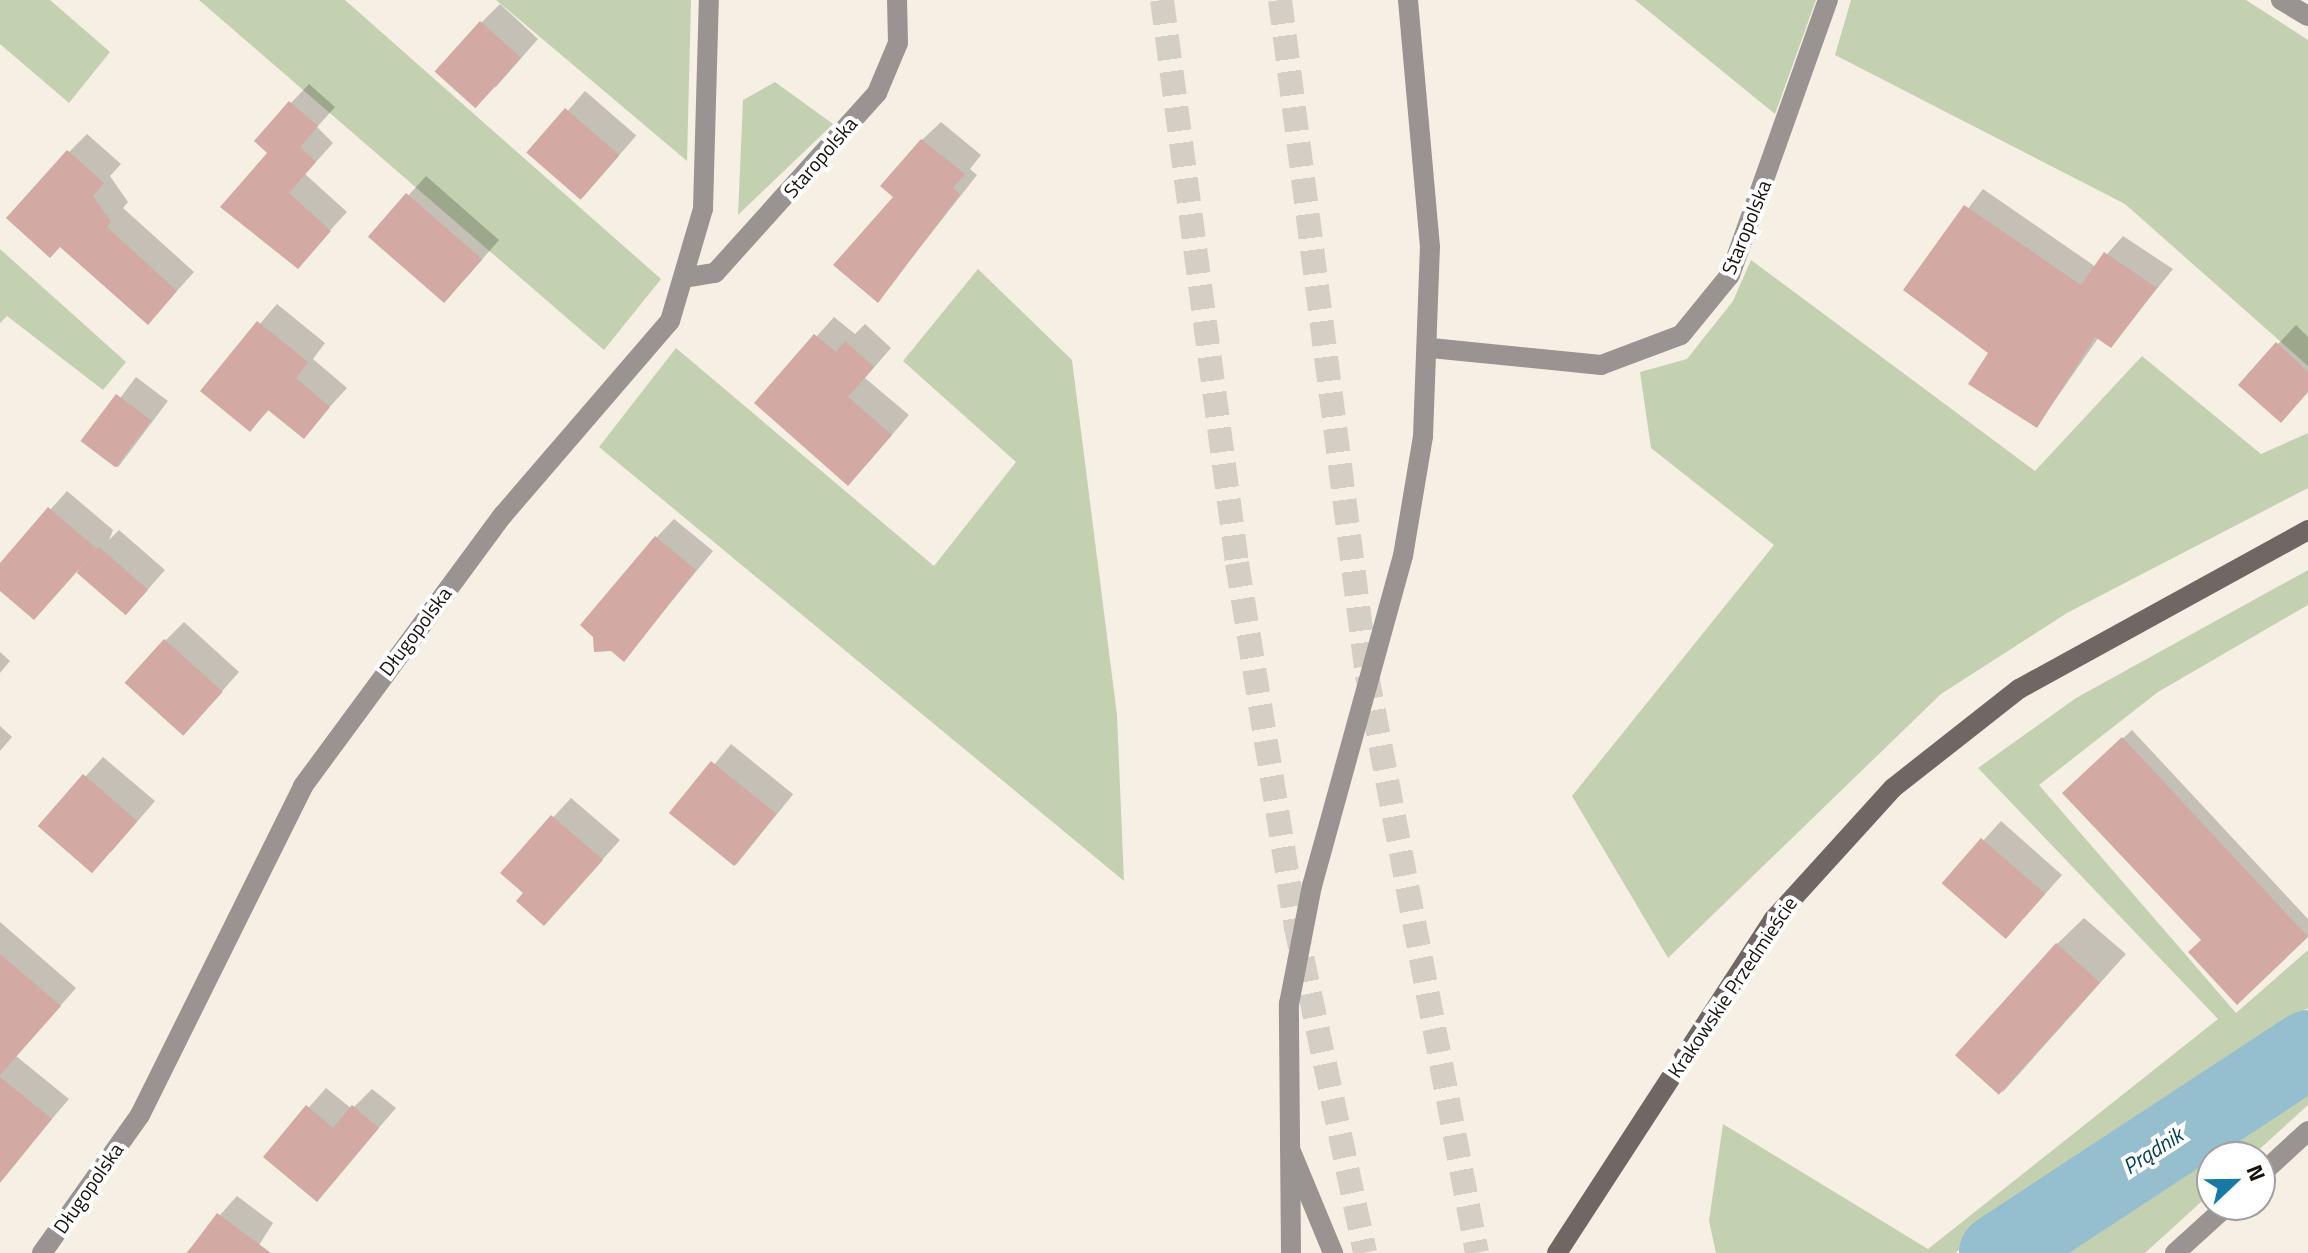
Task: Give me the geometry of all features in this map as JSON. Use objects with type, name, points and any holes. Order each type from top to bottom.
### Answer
[{"type":"main road","name":"Krakowskie Przedmieście","points":[[1556,1252],[1773,920],[1893,788],[2019,689],[2308,530]]},
{"type":"street","name":"Długopolska","points":[[42,1253],[140,1115],[303,786],[503,515],[670,321],[689,277],[703,209],[709,0]]},
{"type":"street","name":"Staropolska","points":[[689,277],[715,273],[877,93],[898,43],[897,0]]},
{"type":"street","points":[[1291,1253],[1284,1072],[1298,953],[1403,556],[1431,348],[1408,0]]},
{"type":"street","name":"Staropolska","points":[[1431,348],[1601,365],[1681,335],[1730,275],[1828,0]]},
{"type":"street","points":[[2281,0],[2308,16]]},
{"type":"street","points":[[2276,1160],[2308,1131]]},
{"type":"street","points":[[1286,1138],[1333,1253]]},
{"type":"street","points":[[2175,1253],[2210,1221]]},
{"type":"green space","points":[[0,0],[50,0],[110,52],[69,103],[0,44]]},
{"type":"green space","points":[[199,0],[345,0],[661,279],[604,350]]},
{"type":"green space","points":[[496,0],[691,0],[687,161]]},
{"type":"green space","points":[[1635,0],[1816,0],[1775,114]]},
{"type":"green space","points":[[1851,0],[2246,0],[2308,40],[2308,366],[2125,204],[1835,55]]},
{"type":"green space","points":[[775,82],[833,124],[738,215],[743,100]]},
{"type":"green space","points":[[0,249],[126,362],[103,390],[7,316],[0,323]]},
{"type":"green space","points":[[1751,260],[2035,471],[2142,356],[2261,454],[2308,433],[2308,488],[2067,613],[1941,694],[1668,958],[1572,796],[1774,545],[1651,448],[1640,372],[1687,359],[1733,301]]},
{"type":"green space","points":[[978,269],[1072,360],[1117,715],[1124,881],[599,447],[676,348],[934,566],[1016,462],[903,361]]},
{"type":"green space","points":[[2308,570],[2308,605],[2158,692],[2039,785],[2236,1013],[2308,950],[2308,1008],[1955,1253],[1716,1253],[1709,1221],[1723,1124],[1928,1249],[2218,1019],[1978,768],[2076,698]]},
{"type":"green space","points":[[2308,1066],[2308,1105],[2269,1141],[2199,1141]]},
{"type":"green space","points":[[2196,1143],[2196,1207],[2145,1253],[2035,1253]]},
{"type":"building","points":[[480,21],[521,58],[475,108],[434,72]]},
{"type":"building","points":[[289,101],[318,126],[300,147],[316,162],[289,193],[331,231],[298,269],[220,207],[267,153],[254,141]]},
{"type":"building","points":[[565,108],[619,155],[581,200],[526,153]]},
{"type":"building","points":[[921,139],[965,174],[953,188],[960,194],[878,303],[833,265],[893,197],[880,186]]},
{"type":"building","points":[[67,150],[104,183],[93,196],[111,222],[107,227],[177,291],[148,325],[60,247],[50,258],[6,218]]},
{"type":"building","points":[[406,193],[482,259],[444,303],[368,237]]},
{"type":"building","points":[[1964,205],[2081,285],[2104,252],[2157,288],[2111,348],[2095,337],[2037,428],[1968,384],[1988,353],[1903,290]]},
{"type":"building","points":[[257,321],[308,362],[296,378],[330,407],[304,439],[268,410],[250,432],[200,391]]},
{"type":"building","points":[[814,334],[836,352],[845,341],[874,367],[848,397],[892,435],[848,486],[754,403]]},
{"type":"building","points":[[2276,342],[2308,372],[2308,392],[2281,423],[2238,385]]},
{"type":"building","points":[[116,394],[151,420],[116,468],[80,441]]},
{"type":"building","points":[[48,507],[97,549],[34,620],[0,591],[0,563]]},
{"type":"building","points":[[655,536],[696,570],[624,662],[611,651],[594,652],[593,637],[580,625]]},
{"type":"building","points":[[99,547],[148,590],[126,615],[77,573]]},
{"type":"building","points":[[164,639],[223,692],[183,736],[125,683]]},
{"type":"building","points":[[2122,737],[2308,937],[2237,1005],[2188,952],[2201,940],[2062,793]]},
{"type":"building","points":[[711,761],[776,814],[734,866],[669,813]]},
{"type":"building","points":[[83,774],[137,821],[92,873],[38,826]]},
{"type":"building","points":[[551,815],[603,860],[544,926],[516,901],[523,893],[500,873]]},
{"type":"building","points":[[1981,838],[2045,894],[2006,939],[1942,883]]},
{"type":"building","points":[[2056,943],[2100,982],[1999,1095],[1955,1055]]},
{"type":"building","points":[[0,954],[61,1006],[0,1075]]},
{"type":"building","points":[[0,1077],[52,1119],[0,1183]]},
{"type":"building","points":[[306,1105],[333,1128],[352,1105],[379,1128],[317,1202],[263,1157]]},
{"type":"building","points":[[217,1213],[271,1253],[187,1253]]},
{"type":"waterway","name":"Prądnik","points":[[1998,1253],[2308,1049]]},
{"type":"tunnel","points":[[1162,0],[1237,563],[1295,923],[1365,1253]]},
{"type":"tunnel","points":[[1280,0],[1367,675],[1477,1253]]}]
